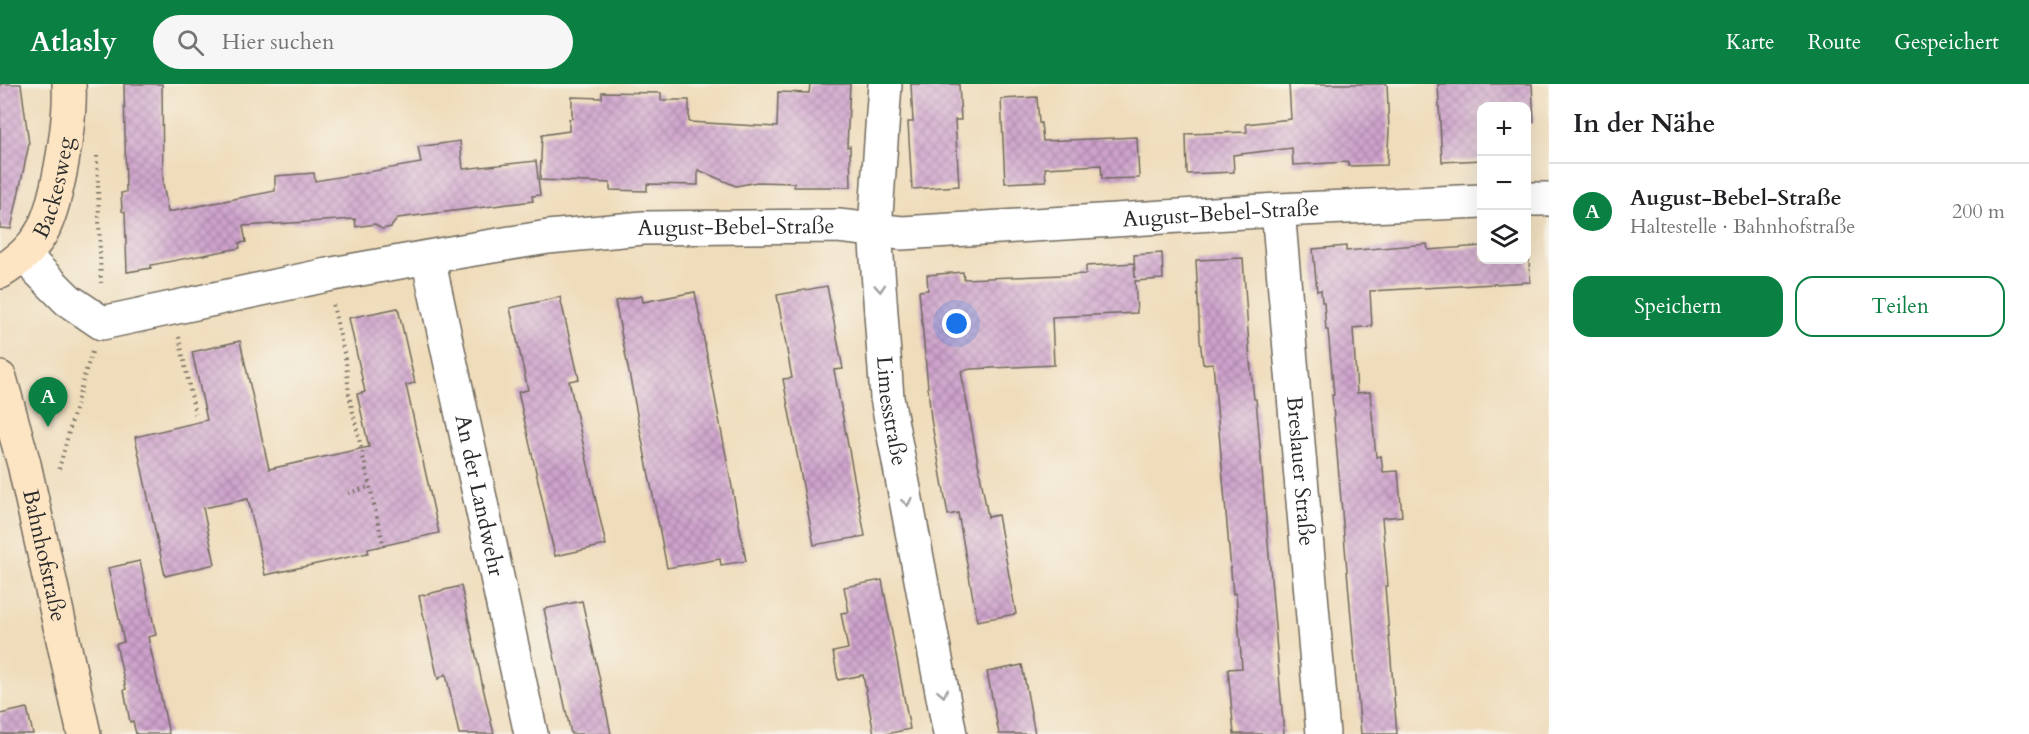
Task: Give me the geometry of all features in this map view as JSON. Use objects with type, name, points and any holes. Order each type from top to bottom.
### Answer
[{"type":"street","name":"Backesweg","points":[[12,264],[42,231],[53,202],[69,111],[69,84]]},
{"type":"street","name":"Limesstraße","points":[[885,84],[875,230],[887,398],[950,734]]},
{"type":"street","points":[[1531,200],[1549,198]]},
{"type":"street","name":"August-Bebel-Straße","points":[[102,323],[173,310],[327,275],[548,237],[644,228],[838,226],[902,233],[1278,210],[1477,201]]},
{"type":"street","name":"Breslauer Straße","points":[[1278,210],[1323,734]]},
{"type":"street","name":"An der Landwehr","points":[[428,258],[531,734]]},
{"type":"street","points":[[12,264],[102,323]]},
{"type":"street","name":"Bahnhofstraße","points":[[0,378],[24,464],[84,734]]},
{"type":"path","points":[[58,475],[83,380],[102,323],[97,151]]},
{"type":"path","points":[[327,275],[346,362],[349,395],[384,548]]},
{"type":"path","points":[[173,310],[195,414]]},
{"type":"path","points":[[348,492],[370,487]]},
{"type":"building","points":[[0,84],[21,84],[29,144],[11,229],[0,228]]},
{"type":"building","points":[[124,84],[162,84],[163,184],[168,212],[275,191],[275,176],[314,173],[315,181],[421,163],[418,147],[460,141],[463,169],[536,161],[540,195],[532,196],[533,201],[398,218],[391,227],[382,229],[375,224],[356,227],[355,219],[243,226],[246,242],[239,243],[240,248],[151,265],[151,268],[127,272],[125,212],[122,211],[121,193],[126,192]]},
{"type":"building","points":[[810,84],[850,84],[847,147],[850,146],[851,187],[794,187],[794,183],[757,182],[736,186],[698,170],[698,185],[647,184],[647,191],[610,190],[610,183],[540,180],[542,135],[569,131],[569,119],[572,118],[572,97],[602,98],[602,92],[661,93],[661,100],[689,100],[689,122],[777,127],[778,92],[809,93]]},
{"type":"building","points":[[911,84],[959,84],[961,120],[955,120],[959,186],[912,189],[908,122],[913,122]]},
{"type":"building","points":[[1289,84],[1387,84],[1389,131],[1387,165],[1348,166],[1348,162],[1293,165],[1292,148],[1233,155],[1234,172],[1187,174],[1186,134],[1247,132],[1246,124],[1291,119]]},
{"type":"building","points":[[1438,84],[1532,84],[1534,122],[1531,122],[1531,102],[1477,102],[1477,160],[1442,162]]},
{"type":"building","points":[[1037,97],[1043,141],[1137,137],[1139,178],[1102,179],[1101,165],[1045,168],[1046,181],[1005,183],[1001,99]]},
{"type":"building","points":[[1427,244],[1428,250],[1477,246],[1477,264],[1529,264],[1530,282],[1370,291],[1372,326],[1353,328],[1357,393],[1370,392],[1376,457],[1381,456],[1383,472],[1398,471],[1402,516],[1382,518],[1397,734],[1361,734],[1328,330],[1326,330],[1321,290],[1317,291],[1313,249],[1346,246],[1346,251]]},
{"type":"building","points":[[1162,253],[1163,279],[1135,281],[1137,313],[1052,317],[1054,365],[961,371],[988,517],[998,515],[1016,614],[977,621],[958,513],[948,515],[931,419],[919,291],[928,290],[927,275],[963,272],[964,279],[1086,274],[1086,266],[1134,263],[1135,278],[1134,255]]},
{"type":"building","points":[[1243,258],[1250,361],[1254,399],[1256,399],[1284,734],[1234,734],[1228,669],[1242,668],[1236,593],[1233,594],[1213,363],[1203,364],[1196,260]]},
{"type":"building","points":[[827,286],[843,369],[834,370],[865,536],[814,545],[783,379],[792,378],[777,295]]},
{"type":"building","points":[[695,292],[746,561],[721,565],[720,559],[667,568],[615,301],[642,296],[643,302]]},
{"type":"building","points":[[560,297],[579,379],[569,381],[606,545],[555,556],[518,392],[528,390],[510,308]]},
{"type":"building","points":[[398,308],[415,383],[406,385],[439,533],[368,549],[368,553],[265,575],[248,499],[203,508],[215,564],[165,576],[135,437],[207,420],[192,352],[240,341],[269,469],[369,447],[357,394],[365,392],[349,318]]},
{"type":"building","points":[[140,561],[156,635],[148,637],[169,734],[136,734],[133,721],[130,722],[124,690],[126,689],[116,644],[124,642],[108,568]]},
{"type":"building","points":[[882,580],[910,729],[874,734],[863,675],[838,680],[833,652],[848,649],[841,613],[849,612],[844,587]]},
{"type":"building","points":[[461,586],[494,734],[459,734],[446,674],[438,679],[419,596]]},
{"type":"building","points":[[582,601],[611,734],[571,734],[544,609]]},
{"type":"building","points":[[1022,665],[1035,734],[999,734],[987,672]]},
{"type":"building","points":[[27,708],[33,734],[0,734],[0,714]]},
{"type":"place","name":"August-Bebel-Straße","points":[[48,427]]}]
